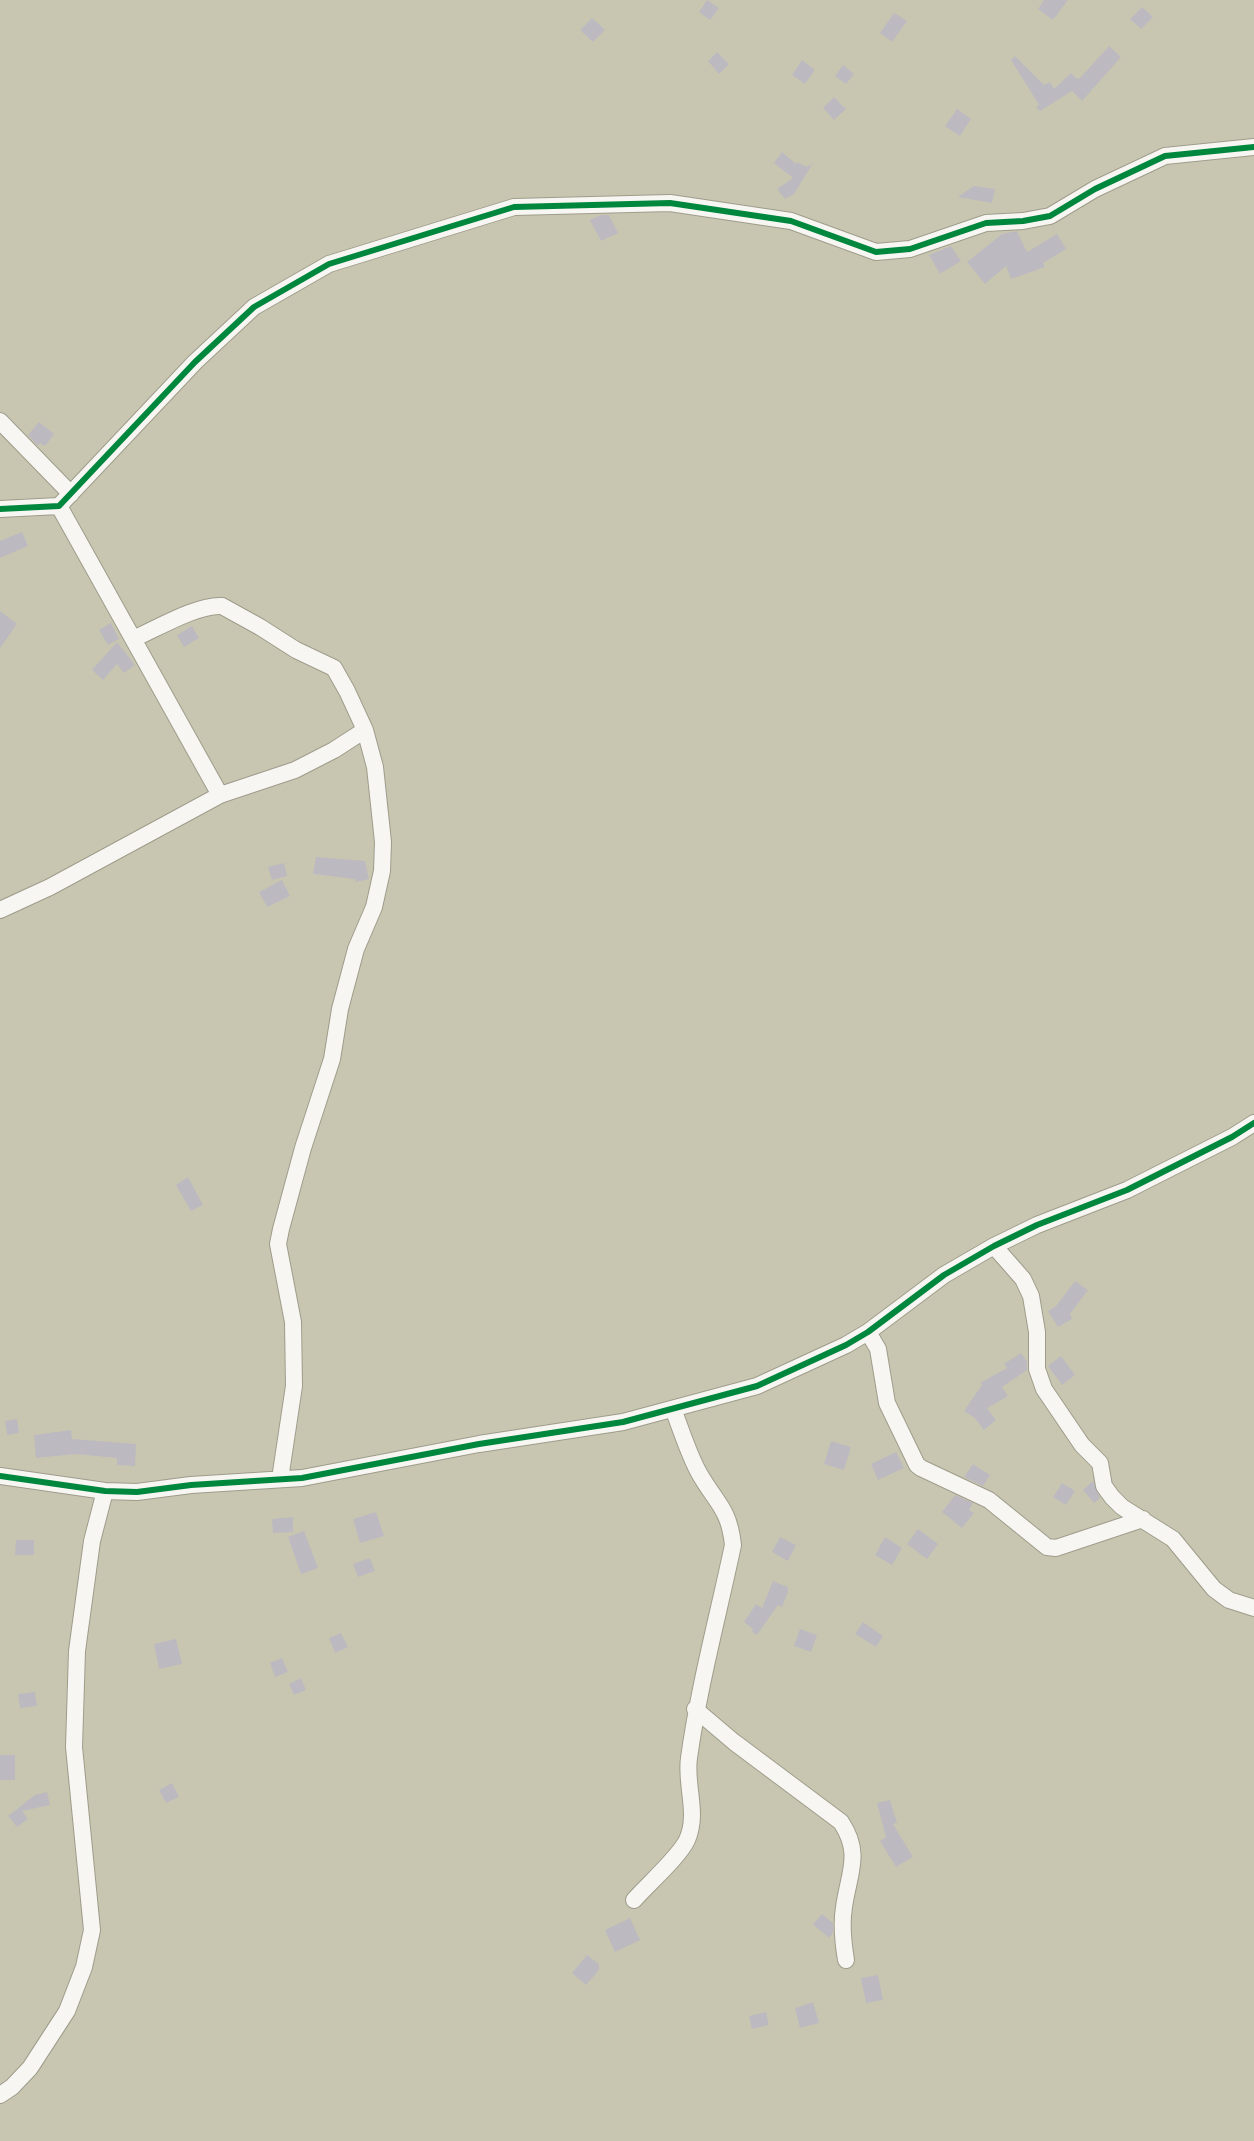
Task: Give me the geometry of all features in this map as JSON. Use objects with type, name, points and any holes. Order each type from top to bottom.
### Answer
[{"type":"street","points":[[0,509],[59,506],[195,362],[254,307],[329,264],[514,207],[670,203],[791,221],[876,252],[910,249],[986,223],[1022,221],[1050,216],[1095,189],[1166,156],[1254,147]]},
{"type":"street","points":[[0,421],[71,494]]},
{"type":"street","points":[[59,506],[220,795]]},
{"type":"street","points":[[133,639],[194,612],[222,606],[296,650],[334,668],[347,691],[364,730],[375,766],[383,842],[382,871],[374,907],[356,949],[340,1009],[332,1058],[303,1148],[278,1244],[293,1322],[294,1386],[291,1422],[280,1479]]},
{"type":"street","points":[[0,910],[50,887],[220,795],[295,770],[334,750],[364,730]]},
{"type":"street","points":[[0,1476],[104,1491],[138,1492],[191,1485],[302,1478],[479,1444],[622,1422],[757,1386],[846,1345],[868,1332],[944,1276],[994,1246],[1037,1225],[1127,1190],[1232,1137],[1254,1123]]},
{"type":"street","points":[[994,1246],[1023,1279],[1031,1296],[1037,1332],[1037,1369],[1044,1389],[1082,1445],[1100,1463],[1104,1486],[1122,1508],[1173,1539],[1214,1589],[1229,1600],[1254,1608]]},
{"type":"street","points":[[868,1332],[878,1349],[887,1402],[917,1465],[921,1468],[989,1500],[1047,1547],[1056,1548],[1142,1519]]},
{"type":"street","points":[[634,1900],[686,1842],[691,1828],[692,1799],[688,1765],[696,1709],[733,1545],[730,1524],[721,1505],[699,1472],[673,1409]]},
{"type":"street","points":[[0,2095],[12,2087],[30,2068],[67,2011],[84,1967],[92,1930],[74,1747],[77,1651],[92,1541],[104,1491]]},
{"type":"street","points":[[696,1709],[728,1737],[841,1822],[851,1837],[854,1852],[844,1908],[842,1935],[846,1960]]},
{"type":"building","points":[[707,0],[719,8],[710,20],[699,12]]},
{"type":"building","points":[[1044,0],[1068,0],[1053,20],[1038,9]]},
{"type":"building","points":[[1142,7],[1153,17],[1141,29],[1130,19]]},
{"type":"building","points":[[894,13],[907,21],[892,42],[880,33]]},
{"type":"building","points":[[592,18],[605,30],[593,42],[580,30]]},
{"type":"building","points":[[1109,46],[1121,57],[1082,101],[1072,91],[1040,111],[1036,107],[1039,105],[1011,60],[1015,56],[1044,85],[1050,82],[1054,89],[1071,73],[1077,79],[1080,78]]},
{"type":"building","points":[[717,52],[729,64],[719,74],[708,61]]},
{"type":"building","points":[[802,60],[815,70],[805,84],[792,75]]},
{"type":"building","points":[[843,65],[854,74],[846,84],[835,76]]},
{"type":"building","points":[[834,97],[846,109],[834,120],[823,108]]},
{"type":"building","points":[[957,109],[971,119],[960,136],[945,126]]},
{"type":"building","points":[[782,152],[796,164],[797,162],[807,167],[813,163],[794,194],[785,199],[777,189],[793,178],[774,163]]},
{"type":"building","points":[[974,186],[995,189],[992,203],[958,197]]},
{"type":"building","points":[[601,215],[609,215],[618,233],[601,241],[590,220]]},
{"type":"building","points":[[1017,231],[1027,252],[1057,234],[1066,249],[1043,263],[1045,267],[1011,279],[1006,266],[985,284],[967,262],[1002,234]]},
{"type":"building","points":[[951,246],[961,261],[940,274],[929,255]]},
{"type":"building","points":[[39,422],[54,434],[45,446],[40,443],[38,446],[28,435]]},
{"type":"building","points":[[22,532],[28,546],[0,558],[0,541]]},
{"type":"building","points":[[0,611],[17,624],[0,648]]},
{"type":"building","points":[[111,623],[119,639],[108,645],[99,630]]},
{"type":"building","points":[[192,626],[199,638],[184,647],[177,635]]},
{"type":"building","points":[[117,642],[135,665],[124,673],[117,664],[103,680],[92,670]]},
{"type":"building","points":[[316,857],[365,861],[369,879],[356,882],[355,879],[313,874]]},
{"type":"building","points":[[284,863],[287,876],[272,880],[268,867]]},
{"type":"building","points":[[282,880],[290,896],[267,907],[259,892]]},
{"type":"building","points":[[188,1177],[203,1205],[191,1211],[176,1185]]},
{"type":"building","points":[[1075,1281],[1088,1290],[1070,1314],[1072,1319],[1058,1327],[1048,1311],[1056,1306]]},
{"type":"building","points":[[1021,1353],[1027,1362],[1027,1370],[1002,1387],[1008,1396],[987,1408],[996,1420],[984,1430],[975,1418],[964,1411],[982,1385],[980,1383],[1007,1368],[1004,1364]]},
{"type":"building","points":[[1061,1356],[1075,1375],[1062,1385],[1048,1366]]},
{"type":"building","points":[[17,1419],[19,1433],[7,1435],[5,1421]]},
{"type":"building","points":[[71,1430],[72,1439],[136,1444],[135,1466],[117,1465],[117,1458],[76,1454],[36,1458],[34,1435]]},
{"type":"building","points":[[831,1441],[851,1447],[844,1470],[824,1464]]},
{"type":"building","points":[[896,1452],[904,1468],[878,1480],[871,1464]]},
{"type":"building","points":[[973,1464],[990,1475],[983,1486],[964,1477]]},
{"type":"building","points":[[1093,1481],[1100,1498],[1094,1503],[1083,1490]]},
{"type":"building","points":[[1062,1483],[1075,1491],[1066,1505],[1053,1497]]},
{"type":"building","points":[[955,1495],[973,1503],[969,1510],[974,1513],[962,1528],[942,1512]]},
{"type":"building","points":[[376,1512],[384,1536],[360,1543],[353,1519]]},
{"type":"building","points":[[293,1517],[293,1532],[273,1533],[272,1519]]},
{"type":"building","points":[[918,1529],[938,1544],[927,1559],[907,1544]]},
{"type":"building","points":[[304,1531],[318,1568],[301,1574],[288,1537]]},
{"type":"building","points":[[780,1537],[796,1545],[788,1561],[772,1552]]},
{"type":"building","points":[[885,1537],[902,1548],[892,1565],[875,1555]]},
{"type":"building","points":[[16,1540],[34,1540],[34,1555],[15,1555]]},
{"type":"building","points":[[370,1558],[375,1571],[358,1577],[353,1564]]},
{"type":"building","points":[[773,1581],[788,1587],[788,1592],[782,1607],[778,1605],[757,1635],[744,1622],[756,1604],[762,1608]]},
{"type":"building","points":[[863,1622],[883,1636],[876,1647],[855,1634]]},
{"type":"building","points":[[800,1629],[817,1635],[811,1652],[794,1646]]},
{"type":"building","points":[[341,1633],[348,1647],[335,1653],[329,1638]]},
{"type":"building","points":[[176,1639],[182,1664],[159,1669],[154,1644]]},
{"type":"building","points":[[282,1658],[288,1672],[275,1677],[270,1663]]},
{"type":"building","points":[[301,1678],[306,1690],[294,1695],[289,1684]]},
{"type":"building","points":[[35,1692],[37,1706],[20,1708],[18,1694]]},
{"type":"building","points":[[0,1755],[15,1755],[15,1780],[0,1780]]},
{"type":"building","points":[[172,1783],[179,1797],[166,1803],[159,1790]]},
{"type":"building","points":[[47,1792],[50,1805],[22,1811],[28,1819],[17,1827],[8,1816],[35,1795]]},
{"type":"building","points":[[890,1800],[897,1823],[893,1824],[913,1857],[896,1867],[880,1841],[886,1837],[877,1803]]},
{"type":"building","points":[[822,1914],[833,1923],[833,1933],[829,1938],[813,1924]]},
{"type":"building","points":[[630,1918],[640,1940],[615,1952],[605,1930]]},
{"type":"building","points":[[587,1955],[599,1964],[599,1970],[586,1985],[572,1973]]},
{"type":"building","points":[[878,1975],[883,2000],[866,2003],[861,1978]]},
{"type":"building","points":[[813,2002],[819,2023],[800,2028],[795,2008]]},
{"type":"building","points":[[766,2012],[769,2025],[752,2029],[749,2016]]},
{"type":"cycle path","points":[[0,509],[59,506],[195,362],[254,307],[329,264],[514,207],[670,203],[791,221],[876,252],[910,249],[986,223],[1023,221],[1050,216],[1095,189],[1165,156],[1254,147]]},
{"type":"cycle path","points":[[0,1476],[105,1491],[137,1492],[191,1485],[302,1478],[479,1444],[623,1422],[757,1386],[846,1345],[868,1332],[944,1275],[994,1246],[1037,1225],[1127,1190],[1232,1137],[1254,1123]]}]
